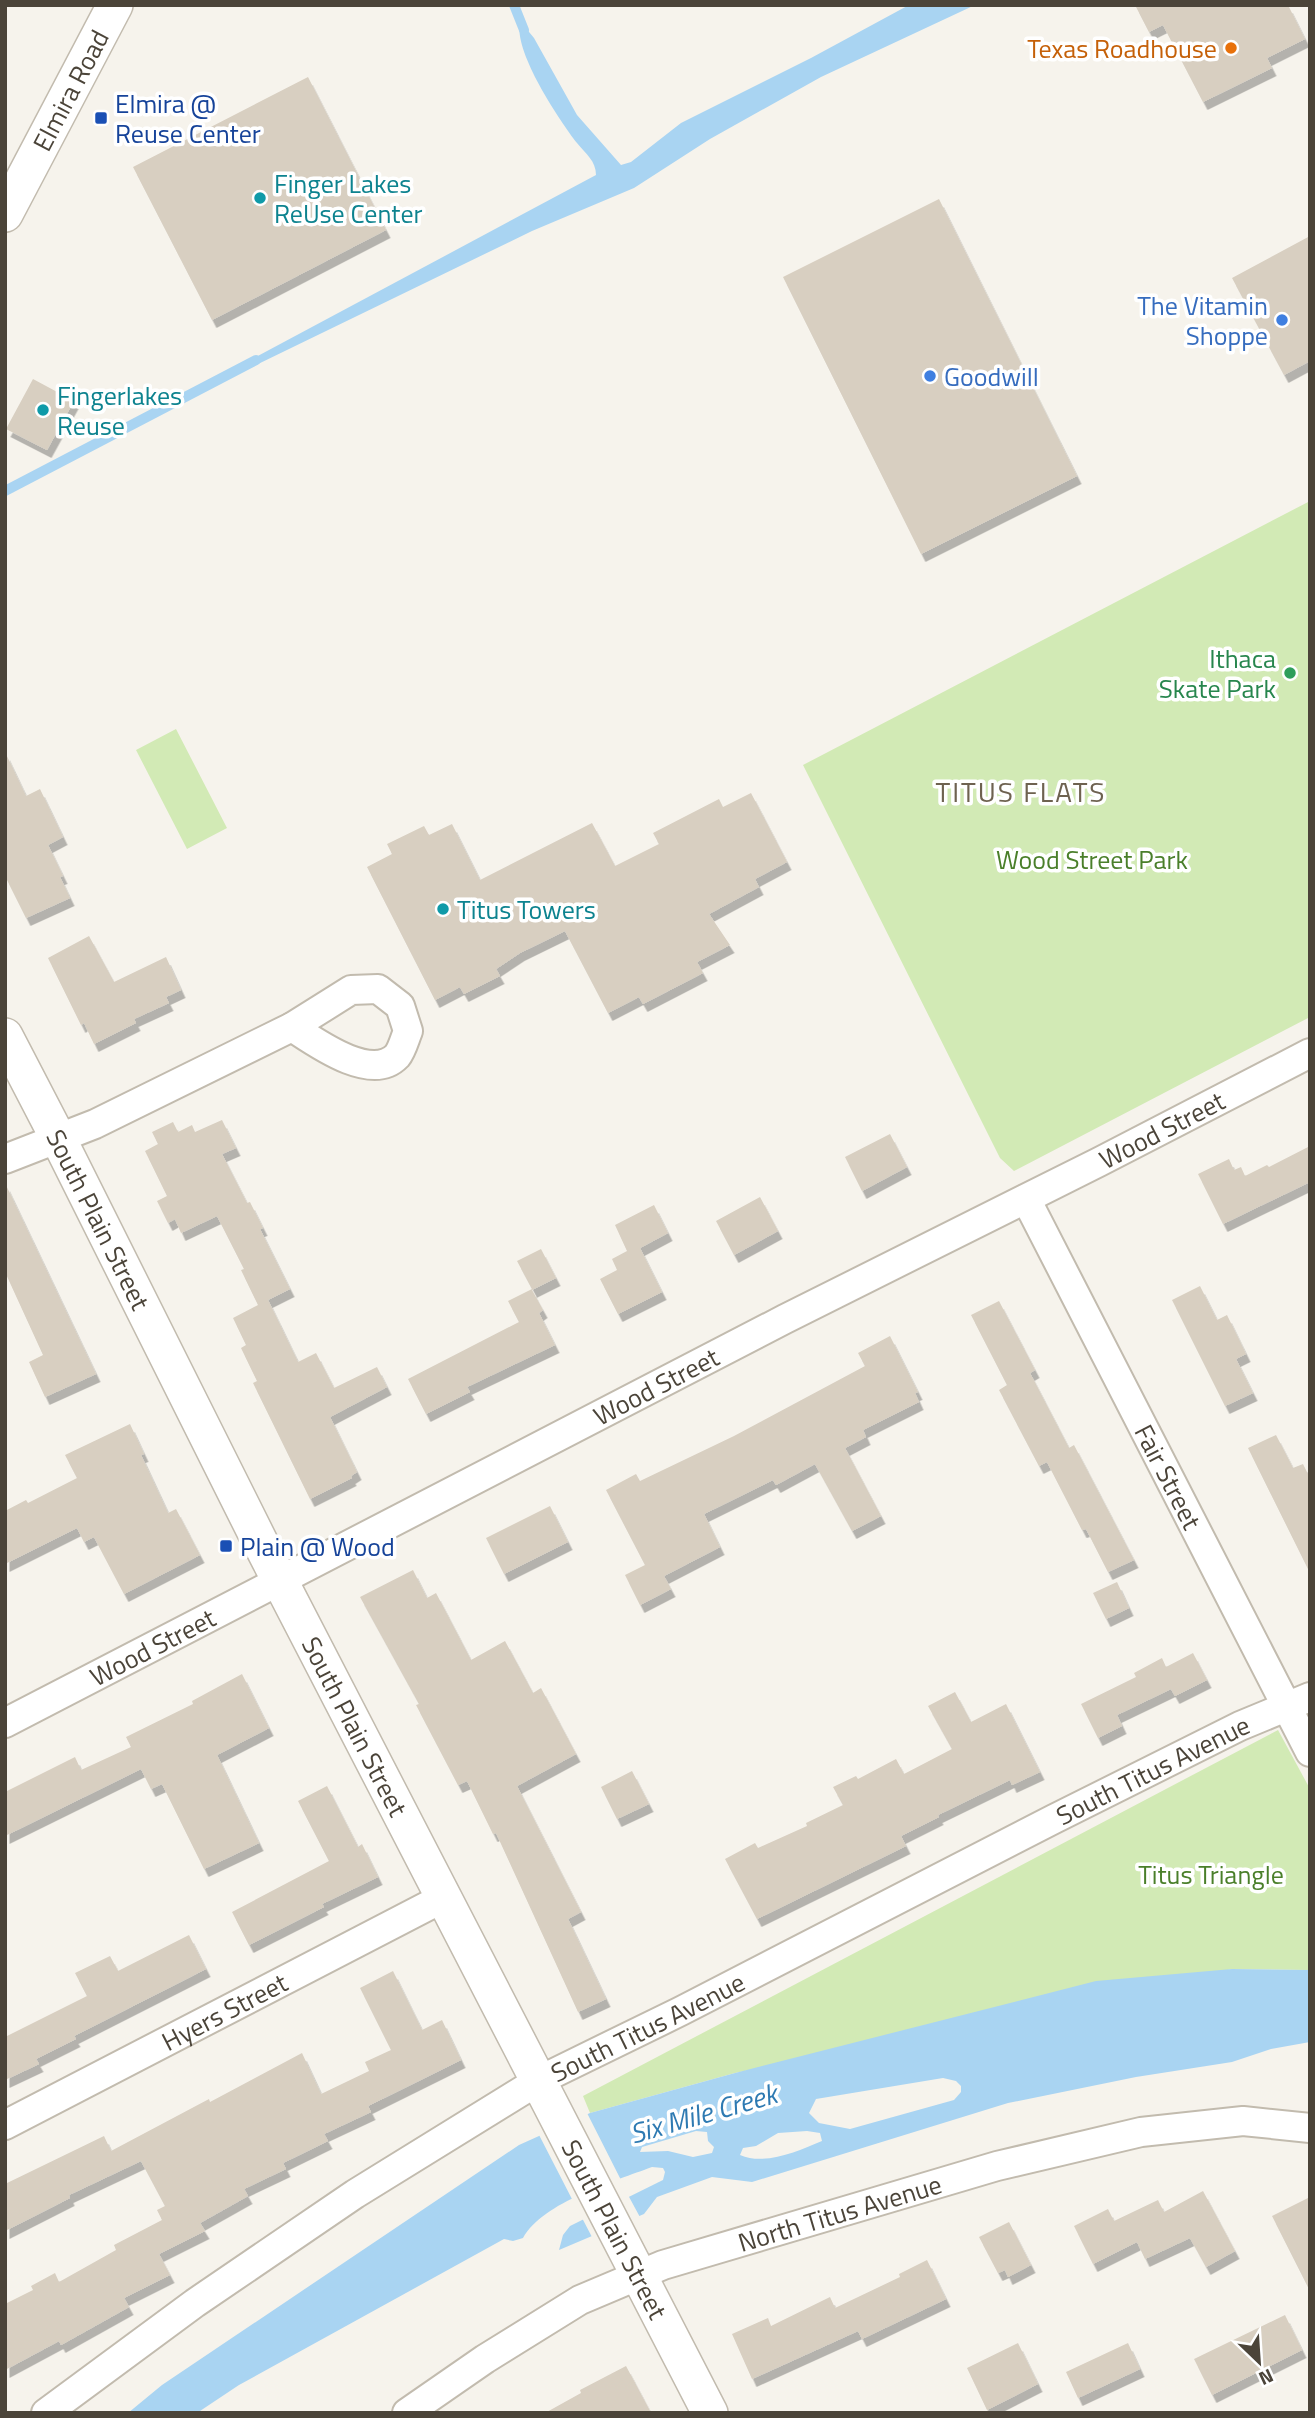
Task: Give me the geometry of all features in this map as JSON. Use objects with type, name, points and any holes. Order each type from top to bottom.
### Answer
[{"type":"street","name":"Elmira Road","points":[[5,214],[115,5]]},
{"type":"street","points":[[5,1159],[60,1140],[292,1027]]},
{"type":"street","name":"South Plain Street","points":[[5,1036],[60,1140],[280,1581],[710,2413]]},
{"type":"street","name":"Wood Street","points":[[5,1723],[785,1319],[1026,1199],[1310,1052]]},
{"type":"street","name":"Fair Street","points":[[1026,1199],[1298,1701],[1310,1752]]},
{"type":"street","name":"South Titus Avenue","points":[[46,2413],[195,2303],[355,2194],[538,2081],[681,2011],[1066,1812],[1240,1726],[1298,1701]]},
{"type":"street","name":"Hyers Street","points":[[5,2125],[443,1898]]},
{"type":"street","name":"North Titus Avenue","points":[[407,2413],[485,2359],[580,2300],[670,2263],[997,2166],[1141,2132],[1243,2121],[1310,2128]]},
{"type":"green space","name":"Wood Street Park","points":[[1310,501],[1310,1017],[1014,1171],[1000,1158],[803,765]]},
{"type":"green space","points":[[176,729],[227,828],[187,849],[136,750]]},
{"type":"green space","name":"Titus Triangle","points":[[1278,1730],[1310,1789],[1310,1970],[1232,1969],[735,2073],[590,2113],[583,2096]]},
{"type":"water","points":[[909,5],[975,5],[821,77],[710,139],[634,188],[532,231],[246,370],[243,364],[596,175],[592,162],[559,118],[530,66],[523,49],[520,21],[534,38],[577,115],[621,165],[631,162],[681,123]]},
{"type":"water","name":"Six Mile Creek","points":[[1232,1969],[1310,1970],[1310,2042],[1271,2049],[1232,2062],[1136,2077],[1008,2103],[752,2182],[712,2177],[657,2197],[644,2214],[559,2250],[563,2235],[570,2226],[663,2180],[663,2168],[652,2167],[563,2203],[533,2225],[523,2238],[513,2241],[504,2239],[239,2385],[197,2413],[128,2413],[162,2385],[519,2145],[590,2113],[735,2073],[1096,1981]],"holes":[[[943,2078],[956,2081],[961,2086],[961,2092],[954,2100],[850,2129],[819,2123],[809,2113],[816,2099]],[[696,2131],[707,2132],[708,2141],[714,2147],[712,2153],[693,2157],[668,2151],[640,2152],[642,2147]],[[778,2133],[820,2133],[822,2141],[771,2158],[740,2155],[743,2148],[756,2146]]]},
{"type":"pier","points":[[586,2111],[622,2182],[574,2203],[538,2133]]},
{"type":"pier","points":[[628,2195],[641,2219],[593,2239],[581,2216]]},
{"type":"building","name":"Texas Roadhouse","points":[[1135,5],[1288,5],[1305,39],[1267,58],[1272,68],[1203,102],[1163,25],[1149,32]]},
{"type":"building","name":"Finger Lakes ReUse Center","points":[[308,77],[386,230],[212,320],[133,167]]},
{"type":"building","name":"Goodwill","points":[[939,199],[1077,476],[921,554],[783,277]]},
{"type":"building","name":"The Vitamin Shoppe","points":[[1310,236],[1310,361],[1284,375],[1232,278]]},
{"type":"building","name":"Fingerlakes Reuse","points":[[33,379],[74,401],[47,450],[6,429]]},
{"type":"building","points":[[5,752],[26,796],[40,789],[63,837],[48,845],[70,898],[26,918],[5,876]]},
{"type":"building","points":[[751,793],[787,862],[755,879],[759,887],[709,914],[730,945],[697,962],[703,973],[643,1004],[639,997],[608,1013],[565,931],[520,953],[496,969],[500,976],[464,994],[460,987],[435,1000],[367,867],[392,854],[387,844],[424,826],[429,835],[452,824],[480,880],[592,823],[615,866],[659,844],[653,833],[719,799],[723,807]]},
{"type":"building","points":[[89,936],[114,982],[166,957],[181,990],[166,997],[169,1003],[134,1019],[136,1023],[94,1044],[84,1023],[81,1025],[48,958]]},
{"type":"building","points":[[222,1120],[236,1148],[222,1154],[247,1203],[250,1202],[263,1228],[260,1229],[290,1289],[268,1300],[298,1362],[316,1353],[334,1388],[377,1367],[387,1387],[330,1417],[357,1472],[352,1478],[310,1499],[253,1383],[257,1381],[241,1348],[246,1345],[233,1318],[258,1305],[241,1270],[244,1269],[217,1216],[181,1233],[175,1219],[168,1223],[157,1201],[167,1196],[145,1151],[158,1144],[152,1132],[173,1122],[178,1132],[192,1125],[195,1132]]},
{"type":"building","points":[[890,1134],[907,1167],[862,1191],[845,1157]]},
{"type":"building","points":[[1310,1146],[1310,1182],[1223,1224],[1198,1174],[1229,1159],[1234,1170],[1241,1167],[1245,1176]]},
{"type":"building","points":[[5,1183],[96,1374],[45,1397],[29,1362],[43,1355],[5,1272]]},
{"type":"building","points":[[760,1197],[778,1231],[734,1255],[716,1221]]},
{"type":"building","points":[[654,1205],[668,1233],[640,1248],[662,1292],[618,1314],[600,1279],[617,1270],[612,1259],[627,1251],[615,1225]]},
{"type":"building","points":[[541,1249],[556,1278],[532,1290],[543,1310],[539,1313],[555,1345],[467,1387],[470,1392],[426,1414],[408,1379],[519,1322],[508,1301],[532,1289],[517,1261]]},
{"type":"building","points":[[1200,1286],[1217,1320],[1227,1315],[1246,1354],[1236,1359],[1253,1393],[1225,1406],[1172,1300]]},
{"type":"building","points":[[999,1301],[1035,1370],[1030,1373],[1069,1448],[1074,1445],[1134,1560],[1108,1572],[1086,1529],[1082,1530],[1047,1462],[1039,1466],[999,1390],[1007,1385],[971,1315]]},
{"type":"building","points":[[890,1336],[918,1392],[915,1393],[919,1402],[863,1430],[866,1437],[845,1448],[881,1516],[852,1531],[815,1464],[776,1485],[773,1480],[704,1514],[720,1547],[664,1576],[671,1589],[640,1605],[625,1575],[645,1565],[606,1490],[636,1474],[640,1481],[734,1436],[865,1366],[858,1353]]},
{"type":"building","points":[[130,1424],[168,1513],[176,1509],[200,1555],[124,1594],[94,1537],[84,1542],[77,1528],[5,1564],[5,1511],[26,1500],[28,1503],[77,1478],[65,1455]]},
{"type":"building","points":[[1276,1435],[1293,1468],[1303,1464],[1310,1478],[1310,1573],[1248,1448]]},
{"type":"building","points":[[550,1506],[568,1542],[504,1574],[486,1538]]},
{"type":"building","points":[[413,1570],[427,1598],[436,1593],[471,1660],[505,1641],[533,1693],[541,1688],[576,1754],[517,1786],[581,1912],[568,1919],[606,1999],[578,2012],[496,1833],[493,1834],[467,1781],[458,1785],[416,1705],[419,1704],[360,1597]]},
{"type":"building","points":[[1117,1582],[1129,1608],[1106,1619],[1093,1593]]},
{"type":"building","points":[[1193,1653],[1207,1680],[1175,1696],[1171,1689],[1117,1715],[1122,1726],[1098,1738],[1081,1704],[1136,1677],[1134,1673],[1162,1658],[1166,1667]]},
{"type":"building","points":[[242,1674],[269,1728],[217,1755],[259,1843],[204,1869],[162,1784],[151,1789],[141,1769],[5,1836],[5,1792],[75,1757],[81,1770],[131,1747],[126,1737],[193,1704],[192,1701]]},
{"type":"building","points":[[955,1692],[971,1722],[1006,1704],[1040,1772],[1012,1785],[1010,1780],[938,1815],[939,1817],[901,1836],[906,1846],[757,1919],[725,1859],[755,1843],[758,1848],[807,1826],[806,1823],[843,1805],[833,1787],[856,1776],[858,1779],[896,1759],[904,1774],[952,1749],[928,1706]]},
{"type":"building","points":[[632,1771],[649,1804],[617,1819],[601,1787]]},
{"type":"building","points":[[327,1786],[358,1847],[362,1844],[378,1877],[322,1904],[324,1907],[249,1945],[232,1912],[329,1861],[298,1801]]},
{"type":"building","points":[[189,1935],[206,1969],[74,2036],[76,2039],[36,2059],[39,2064],[5,2080],[5,2037],[87,1996],[75,1973],[110,1956],[118,1971]]},
{"type":"building","points":[[393,1971],[422,2030],[442,2020],[461,2060],[368,2106],[371,2112],[324,2134],[328,2141],[283,2163],[286,2169],[244,2189],[248,2196],[200,2223],[205,2231],[159,2254],[170,2275],[124,2298],[129,2307],[61,2345],[59,2341],[5,2370],[5,2304],[33,2290],[31,2286],[55,2273],[59,2282],[116,2250],[114,2245],[162,2220],[157,2210],[165,2206],[141,2161],[69,2195],[70,2198],[5,2231],[5,2184],[104,2136],[111,2151],[302,2053],[321,2094],[369,2071],[365,2062],[391,2050],[360,1988]]},
{"type":"building","points":[[1203,2191],[1235,2251],[1206,2267],[1190,2238],[1145,2259],[1137,2242],[1093,2264],[1074,2226],[1108,2209],[1114,2221],[1158,2200],[1164,2212]]},
{"type":"building","points":[[1310,2197],[1310,2291],[1272,2216]]},
{"type":"building","points":[[1009,2222],[1031,2265],[1008,2277],[1005,2270],[998,2273],[979,2237]]},
{"type":"building","points":[[927,2260],[946,2299],[862,2339],[858,2331],[752,2379],[732,2334],[768,2318],[771,2326],[830,2297],[835,2308],[900,2277],[899,2274]]},
{"type":"building","points":[[1285,2315],[1302,2350],[1212,2395],[1194,2359]]},
{"type":"building","points":[[1018,2343],[1038,2384],[987,2410],[967,2368]]},
{"type":"building","points":[[1128,2343],[1140,2369],[1078,2398],[1066,2372]]},
{"type":"building","points":[[626,2366],[651,2413],[545,2413],[581,2393],[580,2390]]},
{"type":"waterway","points":[[514,5],[524,30]]},
{"type":"waterway","points":[[5,491],[256,360]]},
{"type":"place","name":"Texas Roadhouse","points":[[1231,48]]},
{"type":"place","name":"Elmira @ Reuse Center","points":[[101,118]]},
{"type":"place","name":"Finger Lakes ReUse Center","points":[[260,198]]},
{"type":"place","name":"The Vitamin Shoppe","points":[[1282,320]]},
{"type":"place","name":"Goodwill","points":[[930,376]]},
{"type":"place","name":"Fingerlakes Reuse","points":[[43,410]]},
{"type":"place","name":"Ithaca Skate Park","points":[[1290,673]]},
{"type":"place","name":"Titus Towers","points":[[443,909]]},
{"type":"place","name":"Plain @ Wood","points":[[226,1546]]},
{"type":"district","name":"TITUS FLATS","points":[[1021,791]]}]
